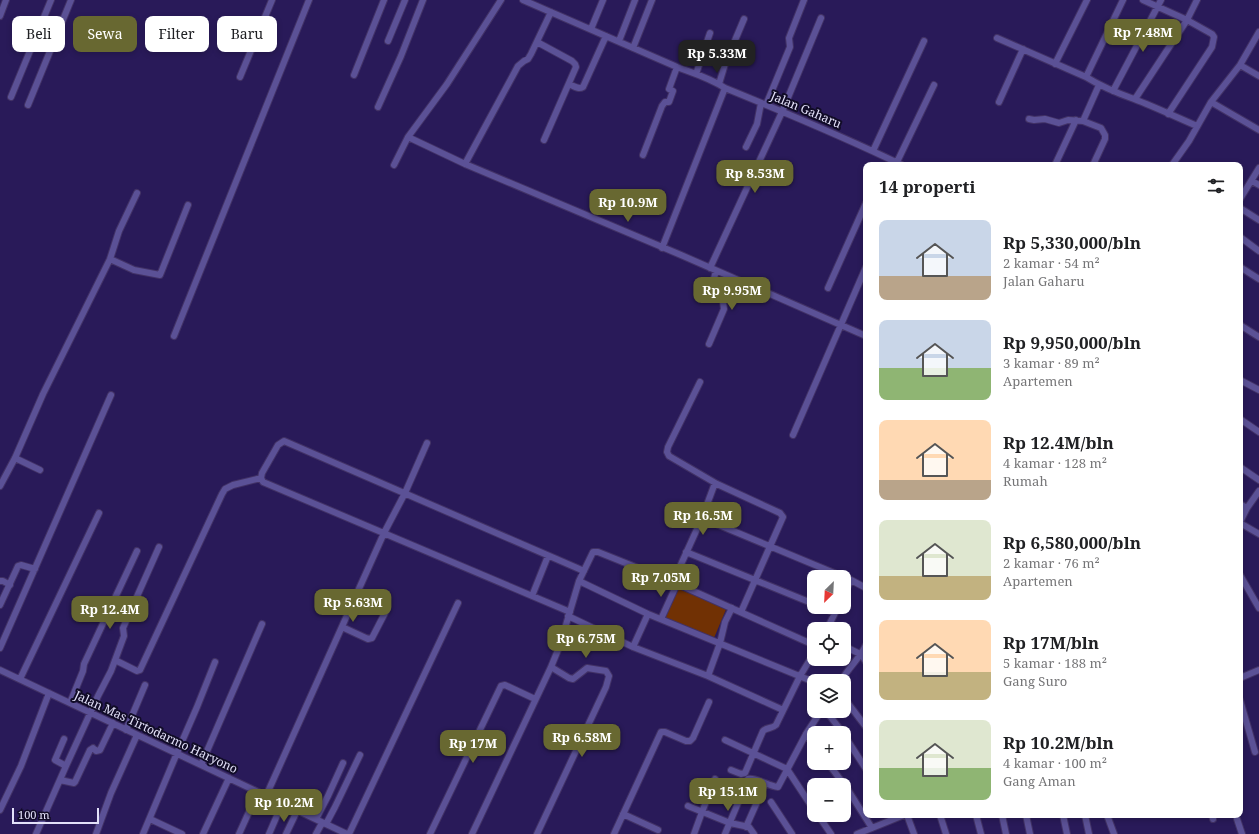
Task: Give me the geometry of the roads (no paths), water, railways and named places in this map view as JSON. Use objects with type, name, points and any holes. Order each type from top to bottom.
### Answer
[{"type":"street","points":[[0,16],[6,0]]},
{"type":"street","points":[[11,97],[51,0]]},
{"type":"street","points":[[28,104],[71,0]]},
{"type":"street","points":[[240,77],[272,0]]},
{"type":"street","points":[[174,336],[309,0]]},
{"type":"street","points":[[354,75],[384,0]]},
{"type":"street","points":[[388,41],[405,0]]},
{"type":"street","points":[[378,107],[401,56],[423,0]]},
{"type":"street","points":[[394,165],[408,137],[446,84],[501,0]]},
{"type":"street","name":"Jalan Gaharu","points":[[524,0],[632,48],[840,136],[895,162]]},
{"type":"street","points":[[591,29],[603,0]]},
{"type":"street","points":[[619,42],[635,0]]},
{"type":"street","points":[[632,48],[652,0]]},
{"type":"street","points":[[746,147],[757,124],[763,104],[790,47],[789,38],[804,0]]},
{"type":"street","points":[[1055,64],[1087,0]]},
{"type":"street","points":[[1086,77],[1123,0]]},
{"type":"street","points":[[1143,0],[1187,20],[1212,34],[1214,37],[1212,47],[1168,114]]},
{"type":"street","points":[[1113,91],[1161,0]]},
{"type":"street","points":[[1135,99],[1187,20],[1197,0]]},
{"type":"street","points":[[465,164],[518,66],[528,59],[551,12]]},
{"type":"street","points":[[709,344],[724,309],[724,302],[712,282],[713,270],[821,18]]},
{"type":"street","points":[[662,248],[722,86],[725,64],[744,19]]},
{"type":"street","points":[[1174,162],[1190,141],[1211,102],[1240,65],[1259,32]]},
{"type":"street","points":[[696,74],[710,33]]},
{"type":"street","points":[[569,84],[577,88],[583,87],[606,36]]},
{"type":"street","points":[[998,38],[1086,77],[1099,85],[1197,126]]},
{"type":"street","points":[[873,151],[924,41]]},
{"type":"street","points":[[537,42],[564,56],[575,64],[576,67],[544,140]]},
{"type":"street","points":[[999,102],[1023,49]]},
{"type":"street","points":[[1240,65],[1259,76]]},
{"type":"street","points":[[643,155],[662,106],[665,102],[669,102],[672,97],[673,91],[670,89],[677,67]]},
{"type":"street","points":[[900,162],[934,85]]},
{"type":"street","points":[[1083,121],[1099,85]]},
{"type":"street","points":[[1211,102],[1259,130]]},
{"type":"street","points":[[1029,119],[1045,119],[1059,123],[1068,120],[1076,120],[1102,128],[1105,139],[1094,162]]},
{"type":"street","points":[[1056,162],[1076,120]]},
{"type":"street","points":[[408,137],[465,164],[584,213],[863,335]]},
{"type":"street","points":[[884,162],[886,158]]},
{"type":"street","points":[[1243,194],[1259,168]]},
{"type":"street","points":[[1252,181],[1259,185]]},
{"type":"street","points":[[0,486],[15,458],[43,394],[110,259],[119,231],[137,194]]},
{"type":"street","points":[[110,259],[134,270],[160,275],[188,205]]},
{"type":"street","points":[[828,288],[863,210]]},
{"type":"street","points":[[1243,210],[1259,220]]},
{"type":"street","points":[[1243,240],[1259,251]]},
{"type":"street","points":[[1243,269],[1259,279]]},
{"type":"street","points":[[793,435],[863,274]]},
{"type":"street","points":[[1243,327],[1259,337]]},
{"type":"street","points":[[700,382],[673,434],[667,452],[669,456],[715,483],[780,514],[783,517],[741,612]]},
{"type":"street","points":[[1243,382],[1259,390]]},
{"type":"street","points":[[0,648],[111,395]]},
{"type":"street","points":[[1243,421],[1259,432]]},
{"type":"street","points":[[261,478],[265,466],[278,445],[284,441],[584,571]]},
{"type":"street","points":[[266,796],[384,533],[405,493],[427,443]]},
{"type":"street","points":[[15,458],[40,470]]},
{"type":"street","points":[[1243,469],[1259,480]]},
{"type":"street","points":[[261,478],[263,482],[532,596],[633,647],[708,676],[783,710]]},
{"type":"street","points":[[115,660],[137,671],[140,670],[225,489],[232,485],[261,478]]},
{"type":"street","points":[[662,619],[686,552],[702,518],[715,483]]},
{"type":"street","points":[[1243,517],[1259,491]]},
{"type":"street","points":[[1243,506],[1247,508]]},
{"type":"street","points":[[20,680],[99,513]]},
{"type":"street","points":[[702,518],[826,570]]},
{"type":"street","points":[[1243,525],[1259,534]]},
{"type":"street","points":[[36,834],[98,696],[111,671],[124,636],[123,628],[159,547]]},
{"type":"street","points":[[70,703],[83,671],[84,664],[137,551]]},
{"type":"street","points":[[472,834],[551,667],[560,645],[579,581],[593,552],[598,552],[675,583],[807,642]]},
{"type":"street","points":[[686,552],[807,601]]},
{"type":"street","points":[[532,596],[548,556]]},
{"type":"street","points":[[0,606],[18,566],[21,565],[35,569]]},
{"type":"street","points":[[851,580],[863,586]]},
{"type":"street","points":[[1243,580],[1259,608]]},
{"type":"street","points":[[0,581],[10,585]]},
{"type":"street","points":[[579,581],[648,614],[807,679]]},
{"type":"street","points":[[348,834],[458,603]]},
{"type":"street","points":[[708,676],[720,643],[725,622],[732,608]]},
{"type":"street","points":[[342,627],[368,639],[372,638],[387,609]]},
{"type":"street","points":[[633,647],[648,614]]},
{"type":"street","points":[[201,765],[262,624]]},
{"type":"street","points":[[845,674],[849,668],[862,655],[851,650]]},
{"type":"street","points":[[144,834],[176,753],[215,662]]},
{"type":"street","points":[[731,770],[743,774],[763,731],[774,727],[807,664]]},
{"type":"street","points":[[537,834],[606,687],[609,676],[606,671],[587,668],[573,679],[551,667]]},
{"type":"street","name":"Jalan Mas Tirtodarmo Haryono","points":[[0,670],[324,823],[337,832],[348,834]]},
{"type":"street","points":[[1243,677],[1259,670]]},
{"type":"street","points":[[430,834],[501,686],[505,685],[535,699]]},
{"type":"street","points":[[126,730],[145,686]]},
{"type":"street","points":[[0,810],[21,766],[49,693]]},
{"type":"street","points":[[614,834],[661,732],[690,741],[693,738],[709,702]]},
{"type":"street","points":[[851,707],[863,723]]},
{"type":"street","points":[[1243,710],[1255,752]]},
{"type":"street","points":[[725,834],[748,779],[753,779],[778,787],[806,734],[816,718]]},
{"type":"street","points":[[60,780],[75,782],[90,750],[93,748],[96,751],[100,750],[113,724]]},
{"type":"street","points":[[96,834],[111,793],[137,735]]},
{"type":"street","points":[[64,739],[55,760],[66,766]]},
{"type":"street","points":[[725,740],[787,769],[807,799]]},
{"type":"street","points":[[851,746],[863,764]]},
{"type":"street","points":[[316,834],[335,807],[360,755]]},
{"type":"street","points":[[316,820],[343,763]]},
{"type":"street","points":[[833,770],[863,814]]},
{"type":"street","points":[[203,834],[229,778]]},
{"type":"street","points":[[694,834],[715,780]]},
{"type":"street","points":[[746,827],[765,784]]},
{"type":"street","points":[[238,834],[258,792]]},
{"type":"street","points":[[771,802],[792,834]]},
{"type":"street","points":[[269,834],[282,804]]},
{"type":"street","points":[[688,806],[730,823],[749,828],[754,834]]},
{"type":"street","points":[[286,834],[298,811]]},
{"type":"street","points":[[623,814],[658,830]]},
{"type":"street","points":[[866,818],[872,828]]},
{"type":"street","points":[[857,834],[895,818]]},
{"type":"street","points":[[908,818],[914,834]]},
{"type":"street","points":[[941,818],[946,834]]},
{"type":"street","points":[[977,818],[981,834]]},
{"type":"street","points":[[1003,818],[1006,834]]},
{"type":"street","points":[[1027,818],[1030,834]]},
{"type":"street","points":[[1064,818],[1067,834]]},
{"type":"street","points":[[1086,818],[1089,834]]},
{"type":"street","points":[[1108,818],[1114,834]]},
{"type":"street","points":[[150,819],[182,834]]},
{"type":"street","points":[[1237,819],[1242,834]]},
{"type":"street","points":[[823,822],[831,834]]}]
